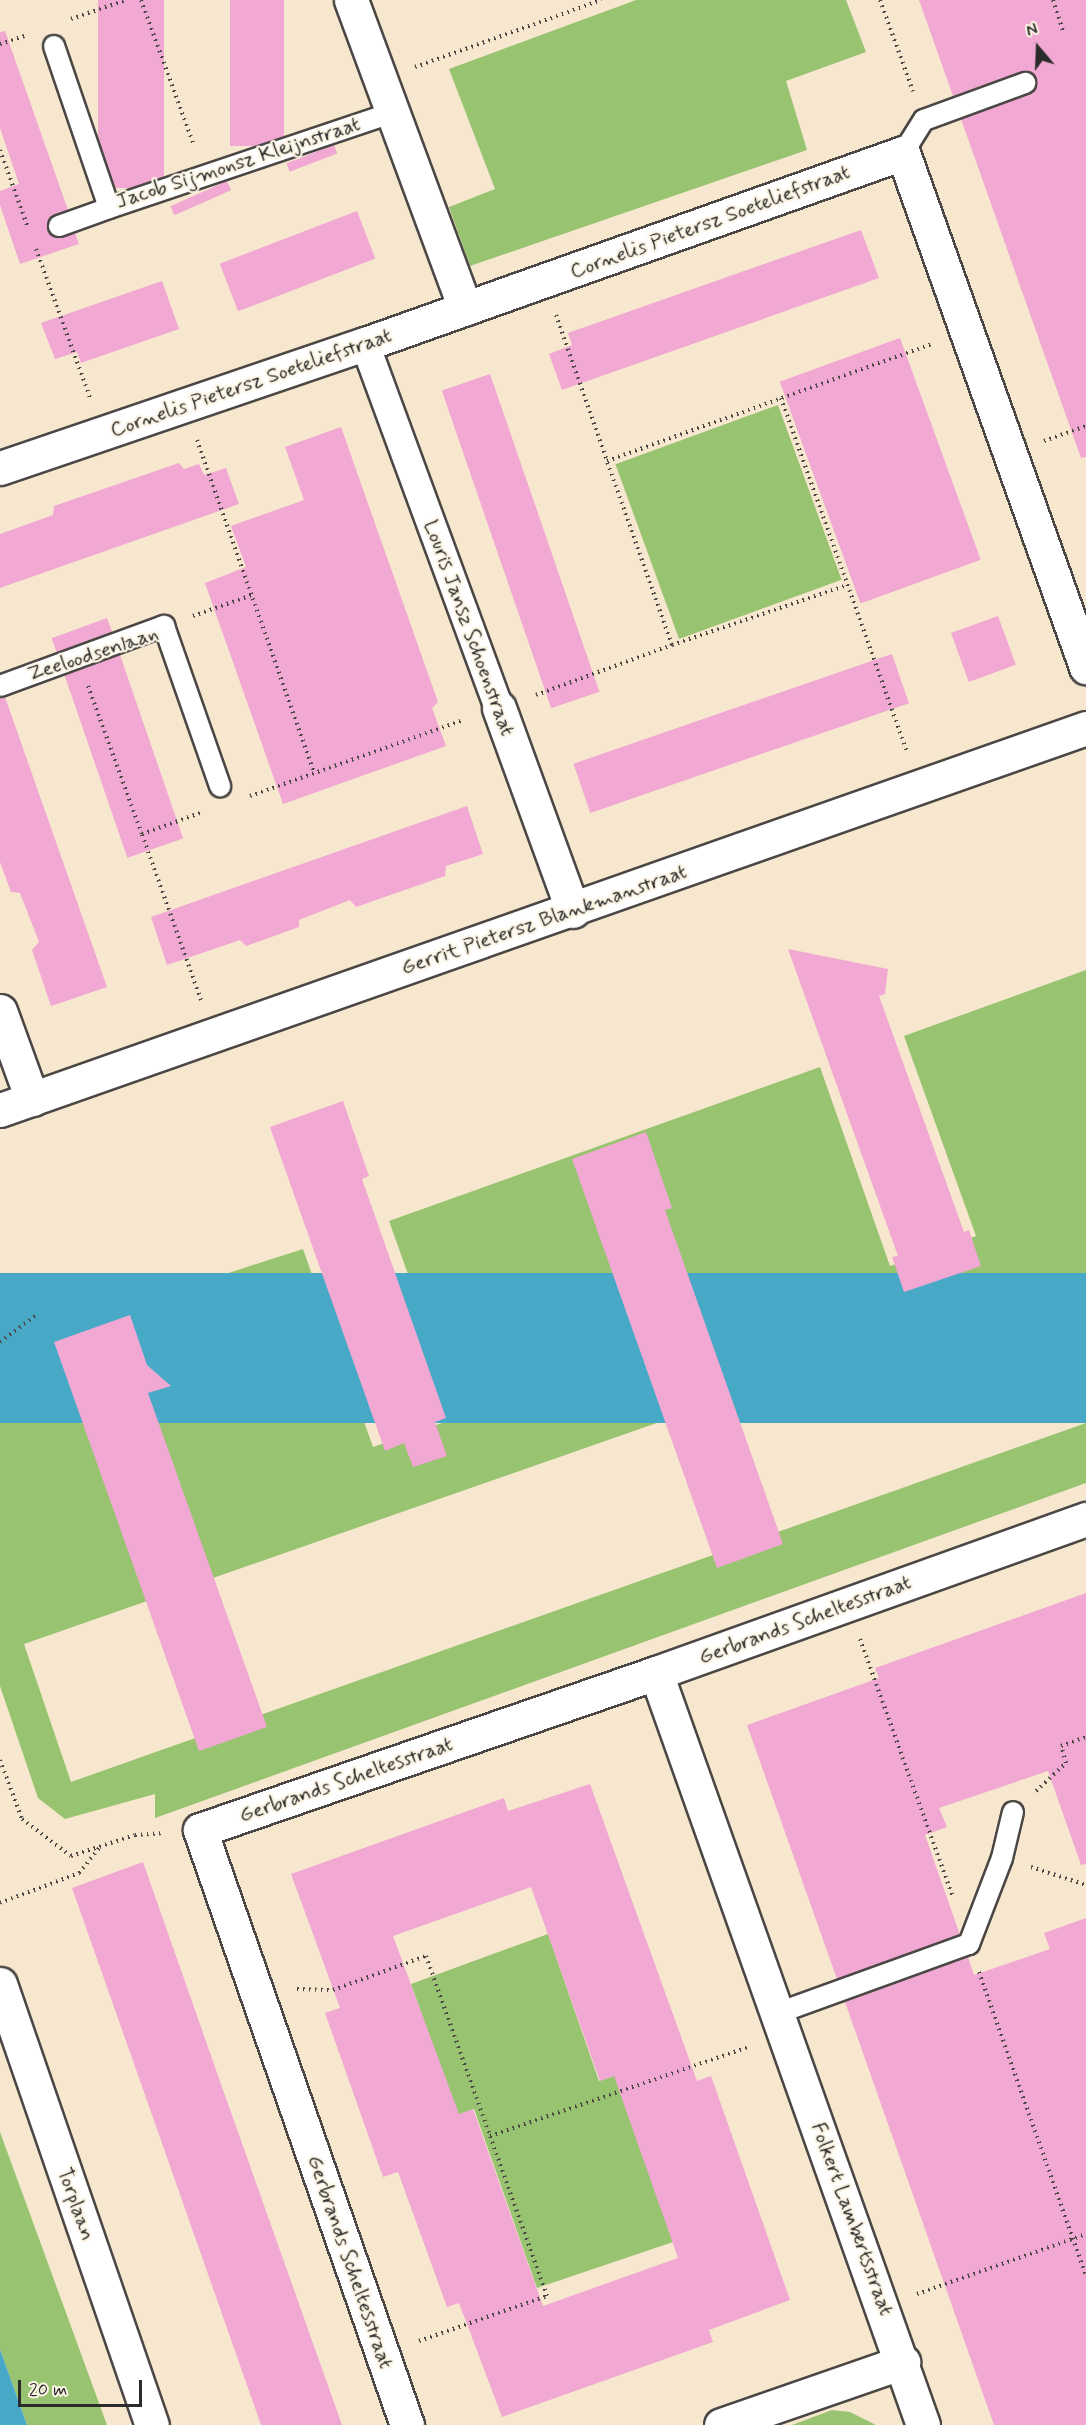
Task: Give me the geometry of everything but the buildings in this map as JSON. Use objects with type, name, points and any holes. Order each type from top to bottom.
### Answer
[{"type":"street","points":[[351,0],[465,309]]},
{"type":"street","points":[[903,153],[1086,667]]},
{"type":"street","name":"Cornelis Pietersz Soeteliefstraat","points":[[0,468],[365,344],[903,153]]},
{"type":"street","name":"Louris Jansz Schoenstraat","points":[[365,344],[573,911]]},
{"type":"street","name":"Gerrit Pietersz Blankmanstraat","points":[[0,1110],[573,911],[1086,728]]},
{"type":"street","points":[[0,1011],[32,1099]]},
{"type":"street","name":"Gerbrands Scheltesstraat","points":[[407,2425],[200,1830],[656,1673],[1086,1519]]},
{"type":"street","name":"Folkert Lambertsstraat","points":[[656,1673],[903,2362],[923,2425]]},
{"type":"street","name":"Torplaan","points":[[0,1984],[152,2425]]},
{"type":"street","points":[[721,2425],[903,2362]]},
{"type":"lane","name":"Jacob Sijmonsz Kleijnstraat","points":[[54,46],[109,208],[392,113]]},
{"type":"lane","points":[[903,153],[924,120],[1025,83]]},
{"type":"lane","points":[[59,226],[109,208]]},
{"type":"lane","name":"Zeeloodsenlaan","points":[[0,686],[164,626],[220,786]]},
{"type":"lane","points":[[782,2024],[969,1944],[1002,1858],[1013,1812]]},
{"type":"path","points":[[59,24],[126,0]]},
{"type":"path","points":[[141,0],[204,176]]},
{"type":"path","points":[[380,80],[601,0]]},
{"type":"path","points":[[880,0],[924,120]]},
{"type":"path","points":[[1053,0],[1063,30]]},
{"type":"path","points":[[0,150],[31,236]]},
{"type":"path","points":[[35,247],[103,433]]},
{"type":"path","points":[[544,281],[672,645]]},
{"type":"path","points":[[607,461],[967,332]]},
{"type":"path","points":[[781,398],[919,787]]},
{"type":"path","points":[[185,405],[314,773]]},
{"type":"path","points":[[248,796],[847,585]]},
{"type":"path","points":[[164,626],[252,596]]},
{"type":"path","points":[[78,658],[213,1035]]},
{"type":"path","points":[[142,834],[205,812]]},
{"type":"path","points":[[0,1342],[35,1316]]},
{"type":"path","points":[[1013,1812],[1066,1763],[1060,1746],[1086,1737]]},
{"type":"path","points":[[0,1760],[10,1793],[22,1819],[70,1856],[135,1835],[200,1830]]},
{"type":"path","points":[[0,1903],[79,1873],[101,1847]]},
{"type":"path","points":[[1002,1858],[1086,1885]]},
{"type":"path","points":[[260,2003],[298,1989],[333,1990],[426,1956],[547,2296],[382,2355]]},
{"type":"path","points":[[490,2136],[782,2024]]},
{"type":"path","points":[[883,2306],[1086,2234]]},
{"type":"green space","points":[[636,0],[846,0],[866,52],[786,81],[807,150],[470,266],[449,207],[495,189],[449,69]]},
{"type":"green space","points":[[778,405],[842,580],[679,639],[615,464]]},
{"type":"green space","points":[[1086,970],[1086,1273],[24,1644],[71,1782],[1086,1423],[1086,1483],[155,1818],[155,1794],[65,1819],[38,1798],[0,1686],[0,1296],[17,1341],[303,1249],[373,1447],[459,1417],[389,1221],[820,1067],[890,1266],[976,1236],[904,1036]]},
{"type":"green space","points":[[548,1934],[599,2081],[626,2072],[673,2242],[537,2288],[474,2109],[458,2115],[411,1984]]},
{"type":"green space","points":[[0,2132],[107,2425],[27,2425],[0,2349]]},
{"type":"green space","points":[[832,2410],[850,2412],[876,2425],[792,2425]]},
{"type":"water","points":[[0,1273],[1086,1273],[1086,1423],[0,1423]]},
{"type":"water","points":[[0,2349],[27,2425],[0,2425]]}]
